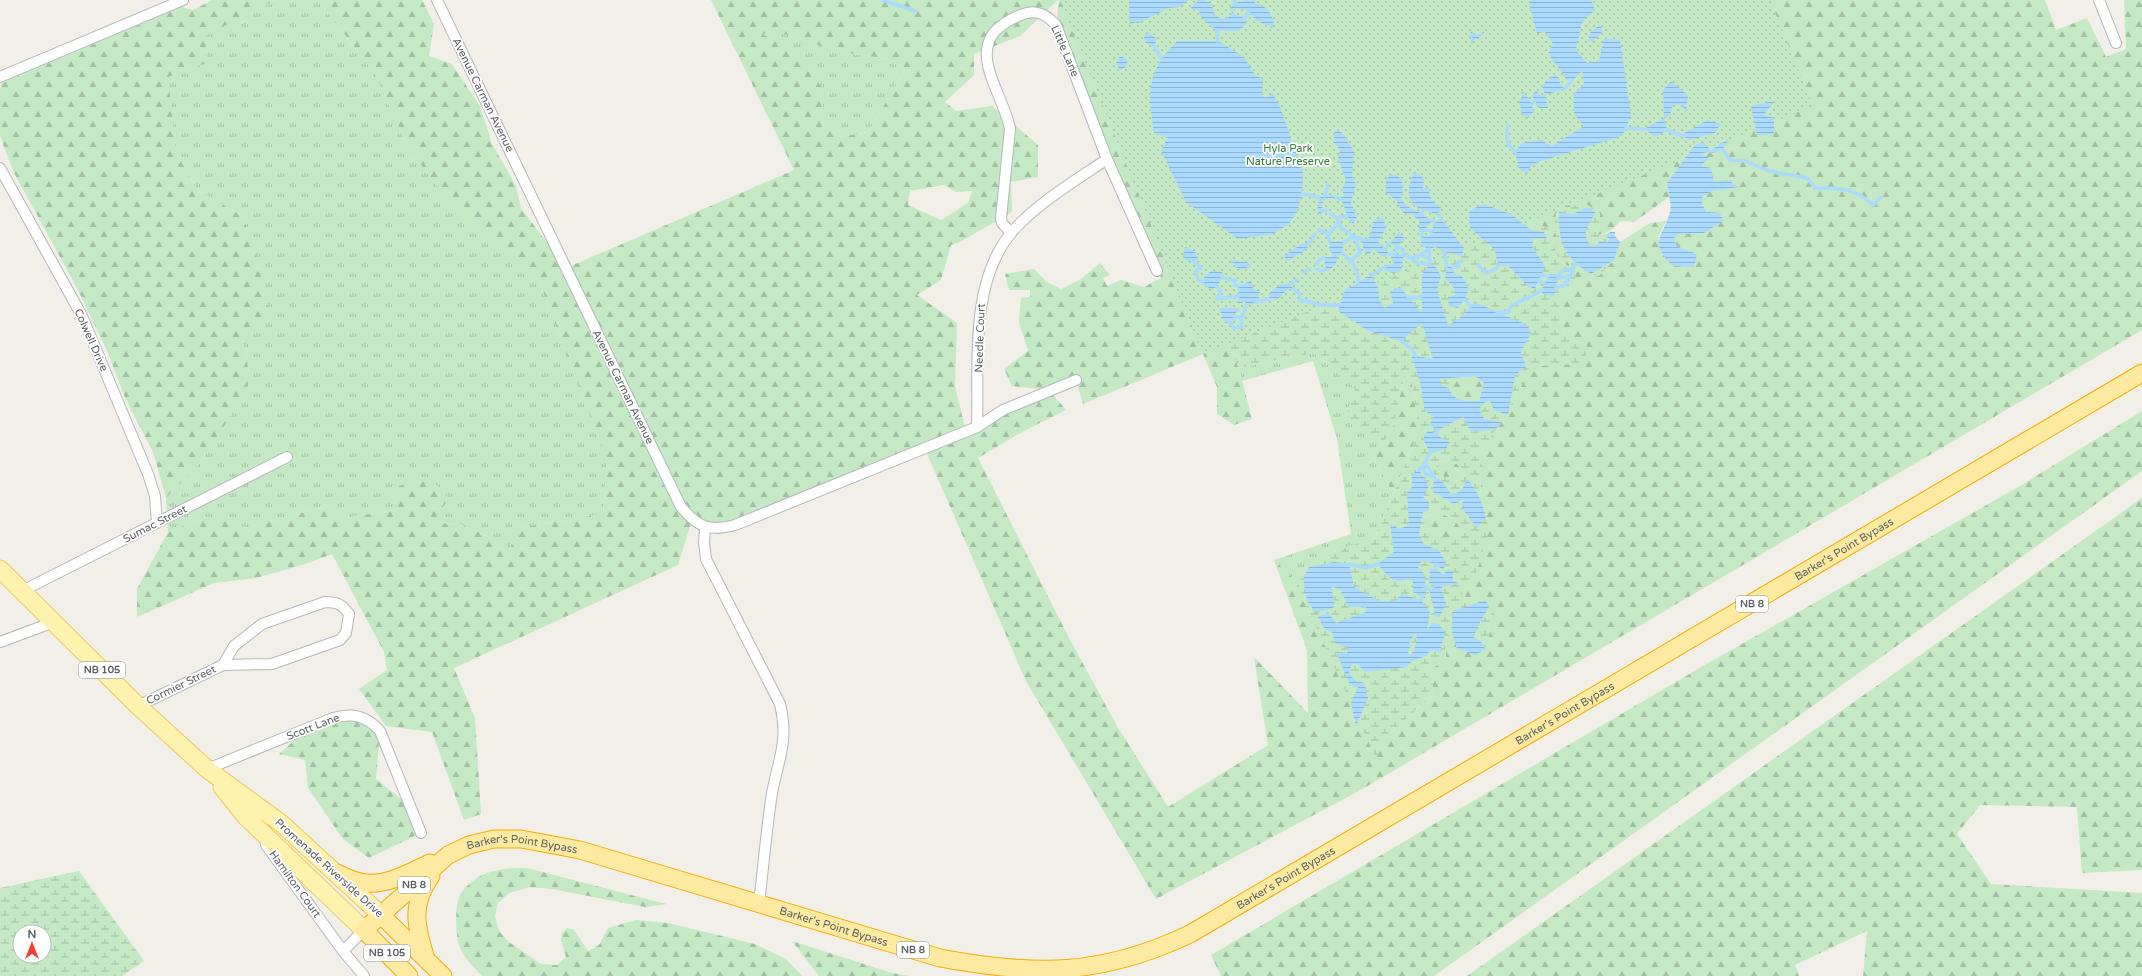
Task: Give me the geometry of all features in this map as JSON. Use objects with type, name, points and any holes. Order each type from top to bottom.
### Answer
[{"type":"highway","name":"Barker's Point Bypass","points":[[364,930],[380,914],[448,855],[469,845],[494,839],[521,839],[580,850],[940,958],[979,967],[1017,972],[1056,972],[1092,968],[1128,960],[1160,949],[1231,910],[2142,373]]},
{"type":"highway","points":[[337,873],[365,883],[381,882],[400,878],[448,855]]},
{"type":"highway","points":[[426,959],[418,933],[416,917],[418,899],[424,886],[448,855]]},
{"type":"highway","name":"Promenade Riverside Drive","points":[[380,914],[443,976]]},
{"type":"highway","name":"Promenade Riverside Drive","points":[[364,930],[409,976]]},
{"type":"main road","name":"Promenade Riverside Drive","points":[[0,569],[138,706],[207,769],[282,824],[380,914]]},
{"type":"main road","name":"Promenade Riverside Drive","points":[[207,769],[246,817],[364,930]]},
{"type":"street","points":[[0,77],[183,0]]},
{"type":"street","name":"Avenue Carman Avenue","points":[[437,0],[681,507],[692,520],[705,527]]},
{"type":"street","points":[[2099,0],[2116,43]]},
{"type":"street","name":"Little Lane","points":[[1011,233],[1005,227],[1001,218],[1010,129],[1008,117],[988,62],[987,52],[992,34],[998,27],[1024,12],[1042,14],[1050,18],[1056,25],[1107,159],[1157,272]]},
{"type":"street","name":"Needle Court","points":[[977,427],[980,313],[982,292],[988,273],[1011,233],[1033,212],[1107,159]]},
{"type":"street","name":"Colwell Drive","points":[[0,168],[82,316],[148,474],[155,496],[157,522]]},
{"type":"street","points":[[760,904],[771,798],[784,743],[784,721],[780,704],[706,559],[704,542],[705,527],[720,529],[735,525],[977,427],[1002,410],[1076,380]]},
{"type":"street","name":"Sumac Street","points":[[22,591],[287,457]]},
{"type":"street","name":"Cormier Street","points":[[138,706],[223,665],[272,664],[340,640],[346,633],[349,614],[343,606],[334,602],[325,602],[270,621],[234,646],[223,665]]},
{"type":"street","points":[[0,642],[54,622]]},
{"type":"street","name":"Scott Lane","points":[[207,769],[333,718],[347,715],[359,716],[372,722],[380,731],[422,833]]},
{"type":"street","name":"Hamilton Court","points":[[246,817],[343,951],[364,976]]},
{"type":"street","points":[[343,951],[364,930]]},
{"type":"green space","points":[[212,0],[275,0],[205,36],[207,63],[168,77],[176,152],[197,190],[242,216],[254,244],[269,313],[243,338],[250,379],[233,412],[200,463],[166,498],[153,452],[125,398],[108,353],[77,288],[14,173],[0,136],[0,90],[2,83],[182,7],[193,10]]},
{"type":"green space","points":[[275,0],[318,0],[376,75],[406,143],[538,278],[607,461],[603,514],[524,527],[511,547],[460,524],[432,523],[395,510],[345,518],[329,506],[244,528],[228,518],[206,518],[168,532],[166,498],[200,463],[250,379],[243,338],[242,216],[197,190],[176,152],[167,76],[207,63],[204,36]]},
{"type":"green space","points":[[318,0],[422,0],[434,24],[429,56],[452,64],[480,106],[492,144],[516,186],[521,208],[566,268],[794,170],[711,0],[1058,0],[1020,36],[974,54],[974,75],[945,102],[956,111],[992,106],[1038,145],[1038,177],[1011,182],[1012,212],[960,242],[951,245],[941,280],[917,295],[957,323],[955,386],[966,432],[1049,390],[1012,386],[1004,369],[1028,351],[1019,322],[1021,298],[1030,297],[1030,290],[1009,290],[1005,274],[1034,269],[1047,282],[1061,289],[1081,279],[1100,263],[1110,275],[1103,278],[1107,286],[1121,280],[1144,287],[1161,278],[1056,25],[1059,0],[1118,0],[1210,302],[1239,368],[1252,419],[1234,425],[1217,414],[1217,387],[1203,354],[1083,404],[1076,380],[1050,391],[1066,410],[1020,433],[978,458],[1069,638],[1117,726],[1168,807],[1268,745],[1254,657],[1308,713],[1307,650],[1274,560],[1294,579],[1376,757],[1381,741],[1434,694],[1431,670],[1446,657],[1445,641],[1471,605],[1458,588],[1489,528],[1481,501],[1480,454],[1496,429],[1508,415],[1530,366],[1549,366],[1587,346],[1566,336],[1559,323],[1559,296],[1574,287],[1578,267],[1591,274],[1614,260],[1620,242],[1650,223],[1666,221],[1658,237],[1662,255],[1697,254],[1676,246],[1674,238],[1679,234],[1704,233],[1707,212],[1702,205],[1702,197],[1712,191],[1714,182],[1701,166],[1701,154],[1706,152],[1715,154],[1729,139],[1711,150],[1703,142],[1667,183],[1669,197],[1634,222],[1621,221],[1610,231],[1599,235],[1595,230],[1555,232],[1559,241],[1561,256],[1571,264],[1569,267],[1559,260],[1548,227],[1536,226],[1524,220],[1601,0],[2045,0],[2056,30],[2087,18],[2106,57],[2126,49],[2124,0],[2142,0],[2142,330],[1359,791],[1156,899],[1026,681],[925,449],[720,529],[692,520],[678,565],[454,668],[475,718],[481,814],[464,820],[432,732],[386,726],[359,689],[387,670],[384,652],[332,554],[305,564],[256,578],[214,583],[137,617],[137,589],[168,532],[206,518],[228,518],[244,528],[329,506],[345,518],[395,510],[399,486],[428,477],[449,498],[432,523],[460,524],[511,547],[524,527],[603,514],[607,461],[538,278],[512,253],[453,209],[406,143],[376,75]],"holes":[[[776,31],[839,52],[890,59],[905,70],[868,132],[839,137],[822,121],[821,87],[810,65],[787,46],[762,34]],[[944,185],[956,192],[972,191],[968,203],[941,220],[908,205],[910,191]]]},
{"type":"green space","name":"Hyla Park Nature Preserve","points":[[1060,0],[1240,0],[1241,3],[1248,0],[1770,0],[1813,106],[1203,354]]},
{"type":"green space","points":[[1118,0],[1340,0],[1524,220],[1536,226],[1548,227],[1559,260],[1568,267],[1570,264],[1561,256],[1556,230],[1556,213],[1579,204],[1584,204],[1594,208],[1600,213],[1600,224],[1595,230],[1599,235],[1615,232],[1615,236],[1620,242],[1614,260],[1599,276],[1591,274],[1578,267],[1574,287],[1559,296],[1559,323],[1566,336],[1587,346],[1585,363],[1530,366],[1508,415],[1496,429],[1480,454],[1481,501],[1489,528],[1474,582],[1459,588],[1471,605],[1485,600],[1495,616],[1485,649],[1476,655],[1457,649],[1452,632],[1445,641],[1446,657],[1431,670],[1434,694],[1381,741],[1376,758],[1294,579],[1322,556],[1375,537],[1419,431],[1412,383],[1406,369],[1392,431],[1383,442],[1345,420],[1355,388],[1314,353],[1239,368],[1210,302]],"holes":[[[1475,376],[1484,383],[1479,401],[1466,401],[1456,398],[1451,391],[1453,378]],[[1441,461],[1457,464],[1462,469],[1463,477],[1457,481],[1444,477],[1436,467]],[[1436,512],[1454,519],[1462,530],[1454,538],[1440,537],[1425,528],[1424,518]]]},
{"type":"green space","points":[[776,31],[839,52],[890,59],[905,70],[868,132],[839,137],[822,121],[821,87],[761,34]]},
{"type":"green space","points":[[1314,353],[1355,388],[1345,420],[1383,442],[1372,455],[1393,493],[1375,537],[1322,556],[1294,579],[1274,560],[1351,534],[1337,439],[1313,361],[1242,381],[1239,368]]},
{"type":"green space","points":[[1406,369],[1412,383],[1419,431],[1393,493],[1372,455],[1392,431]]},
{"type":"green space","points":[[1475,376],[1484,383],[1479,401],[1460,400],[1453,395],[1451,386],[1453,378]]},
{"type":"green space","points":[[2142,411],[2142,471],[1434,976],[1221,976],[1211,955],[1703,666],[2020,486]]},
{"type":"green space","points":[[1441,461],[1457,464],[1462,469],[1463,477],[1457,481],[1444,477],[1436,467]]},
{"type":"green space","points":[[2142,498],[2142,870],[2082,873],[2077,807],[1980,805],[1957,834],[1991,884],[2142,893],[2142,976],[1863,976],[1867,931],[1795,965],[1799,976],[1467,976]]},
{"type":"green space","points":[[1437,512],[1454,519],[1462,530],[1454,538],[1440,537],[1425,528],[1424,518]]},
{"type":"green space","points":[[347,715],[380,731],[376,779],[411,807],[421,833],[369,858],[343,839],[308,788],[305,760],[279,754],[307,729]]},
{"type":"green space","points":[[527,868],[666,904],[645,907],[552,889],[530,887],[509,893],[498,903],[495,916],[499,931],[509,942],[541,964],[557,965],[566,957],[561,940],[562,933],[567,928],[574,930],[588,951],[599,945],[608,928],[636,920],[668,923],[755,944],[786,959],[802,976],[482,976],[465,957],[457,938],[456,913],[461,893],[475,879],[482,875],[500,869]]},
{"type":"green space","points":[[79,871],[144,961],[122,976],[0,976],[0,888]]},
{"type":"green space","points":[[792,941],[892,973],[909,976],[819,976]]},
{"type":"water","points":[[1129,0],[1189,0],[1179,7],[1169,8],[1138,23],[1134,22],[1130,25]]},
{"type":"water","points":[[1197,0],[1205,0],[1212,4],[1214,14],[1221,19],[1229,17],[1232,12],[1244,18],[1246,24],[1239,31],[1217,31],[1202,18],[1199,11],[1192,9],[1191,7],[1197,2]]},
{"type":"water","points":[[1245,0],[1256,0],[1255,3],[1268,9],[1274,21],[1272,28],[1256,20],[1247,11],[1237,8],[1232,12],[1230,8],[1235,3]]},
{"type":"water","points":[[1531,0],[1591,0],[1595,10],[1582,22],[1576,50],[1587,63],[1599,61],[1604,38],[1620,40],[1631,116],[1622,136],[1532,164],[1527,173],[1519,168],[1515,152],[1522,143],[1541,140],[1552,146],[1584,126],[1574,114],[1574,94],[1584,84],[1582,71],[1570,83],[1548,54],[1553,44],[1545,32],[1537,33],[1529,4]]},
{"type":"water","points":[[1600,25],[1603,31],[1592,42],[1588,41],[1591,31]]},
{"type":"water","points":[[1472,31],[1474,35],[1485,31],[1481,37],[1477,38],[1472,43],[1470,41],[1473,38],[1468,36]]},
{"type":"water","points":[[1147,32],[1157,39],[1154,46],[1146,43],[1144,38]]},
{"type":"water","points":[[1177,41],[1218,41],[1244,57],[1255,75],[1263,79],[1262,96],[1266,98],[1273,94],[1280,107],[1303,172],[1302,194],[1297,212],[1289,224],[1273,234],[1238,239],[1186,202],[1161,151],[1168,138],[1154,133],[1150,93],[1159,63]]},
{"type":"water","points":[[1120,56],[1128,60],[1126,67],[1120,70],[1116,64]]},
{"type":"water","points":[[1555,74],[1564,89],[1545,95],[1542,85]]},
{"type":"water","points":[[1671,81],[1688,95],[1686,113],[1682,105],[1673,104],[1670,115],[1664,118],[1663,90]]},
{"type":"water","points":[[1536,90],[1540,95],[1545,95],[1548,108],[1539,108],[1532,96]]},
{"type":"water","points":[[1522,91],[1530,100],[1534,111],[1528,118],[1522,114],[1519,101],[1522,99]]},
{"type":"water","points":[[1774,101],[1764,115],[1774,118],[1774,134],[1757,135],[1751,106]]},
{"type":"water","points":[[1664,118],[1667,130],[1655,137],[1644,129]]},
{"type":"water","points":[[1707,120],[1721,124],[1715,133],[1690,140],[1681,135]]},
{"type":"water","points":[[1339,130],[1354,151],[1352,176],[1356,184],[1351,203],[1357,217],[1353,224],[1348,218],[1344,205],[1340,199],[1344,195],[1342,190],[1346,180],[1338,158],[1340,150],[1334,142],[1335,131]]},
{"type":"water","points":[[1730,138],[1718,152],[1706,152],[1702,154],[1709,158],[1701,166],[1711,168],[1714,182],[1729,180],[1738,187],[1712,191],[1702,197],[1702,205],[1707,212],[1720,213],[1723,221],[1704,233],[1679,234],[1674,238],[1676,246],[1697,254],[1694,267],[1673,266],[1665,258],[1659,245],[1659,239],[1670,212],[1667,183],[1695,145],[1703,142],[1711,150]]},
{"type":"water","points":[[1414,172],[1419,174],[1424,179],[1423,189],[1428,187],[1431,200],[1441,208],[1438,214],[1421,209],[1411,202],[1409,190]]},
{"type":"water","points":[[1390,174],[1395,174],[1402,180],[1403,190],[1401,199],[1404,203],[1431,221],[1425,230],[1419,232],[1419,221],[1412,214],[1403,213],[1396,200],[1386,193],[1386,181]]},
{"type":"water","points":[[1333,195],[1336,197],[1323,200],[1321,217],[1318,211],[1319,197]]},
{"type":"water","points":[[1483,204],[1511,214],[1531,230],[1544,232],[1547,239],[1533,238],[1532,246],[1545,266],[1535,289],[1528,286],[1508,266],[1498,266],[1495,250],[1470,228],[1469,211]]},
{"type":"water","points":[[1585,208],[1589,208],[1595,212],[1586,231],[1589,245],[1596,246],[1600,241],[1607,243],[1609,239],[1606,236],[1610,232],[1615,232],[1615,236],[1620,242],[1614,260],[1591,274],[1574,262],[1564,249],[1559,223],[1559,212],[1573,214]]},
{"type":"water","points":[[1380,218],[1384,219],[1385,226],[1390,221],[1378,242],[1389,254],[1384,257],[1372,248],[1370,254],[1367,254],[1363,248],[1363,240],[1370,237],[1373,221]]},
{"type":"water","points":[[1441,220],[1448,226],[1464,248],[1462,256],[1444,252],[1436,247],[1429,249],[1420,245],[1422,236],[1430,236],[1435,221]]},
{"type":"water","points":[[1399,232],[1405,239],[1397,246],[1390,243]]},
{"type":"water","points":[[1330,241],[1344,242],[1342,253],[1337,256],[1337,262],[1329,271],[1325,269],[1324,257],[1333,257],[1329,246]]},
{"type":"water","points":[[1310,242],[1306,250],[1288,261],[1284,256],[1301,244]]},
{"type":"water","points":[[1185,247],[1195,251],[1198,259],[1188,262],[1183,257]]},
{"type":"water","points":[[1396,254],[1404,255],[1401,271],[1393,273],[1385,270],[1384,265],[1394,264],[1391,257]]},
{"type":"water","points":[[1230,260],[1247,262],[1252,266],[1239,270]]},
{"type":"water","points":[[1430,264],[1436,267],[1441,276],[1437,290],[1448,325],[1461,317],[1475,302],[1527,325],[1531,333],[1521,352],[1526,367],[1515,375],[1508,415],[1494,410],[1490,401],[1485,402],[1479,409],[1484,419],[1502,422],[1496,429],[1471,432],[1463,417],[1438,430],[1429,425],[1434,417],[1425,411],[1420,382],[1411,355],[1433,359],[1422,323],[1401,341],[1369,331],[1338,311],[1345,290],[1371,275],[1378,287],[1379,299],[1385,308],[1393,303],[1390,291],[1400,287],[1422,313],[1422,274]],"holes":[[[1475,376],[1484,383],[1479,401],[1465,401],[1454,396],[1449,388],[1442,386],[1440,379]]]},
{"type":"water","points":[[1447,266],[1453,267],[1454,275],[1461,275],[1467,285],[1467,296],[1458,308],[1449,306],[1448,297],[1455,295],[1454,288],[1445,278]]},
{"type":"water","points":[[1212,271],[1222,272],[1222,277],[1217,287],[1211,289],[1202,284],[1205,275]]},
{"type":"water","points":[[1550,273],[1559,276],[1554,296],[1544,295],[1541,291]]},
{"type":"water","points":[[1251,281],[1253,288],[1260,292],[1256,302],[1246,306],[1246,301],[1239,304],[1238,286]]},
{"type":"water","points":[[1281,284],[1290,284],[1293,289],[1287,290],[1277,300],[1269,299],[1270,292]]},
{"type":"water","points":[[1219,308],[1236,308],[1240,310],[1234,314],[1236,320],[1225,323]]},
{"type":"water","points":[[1428,430],[1450,442],[1446,449],[1430,453],[1423,439]]},
{"type":"water","points":[[1419,470],[1429,486],[1423,497],[1429,502],[1429,510],[1423,512],[1419,534],[1424,545],[1439,550],[1446,562],[1443,570],[1435,564],[1422,560],[1418,567],[1425,575],[1425,599],[1413,592],[1413,581],[1398,581],[1392,579],[1378,564],[1394,552],[1390,524],[1399,529],[1409,525],[1407,492],[1412,490],[1412,474]]},
{"type":"water","points":[[1434,477],[1440,479],[1451,494],[1462,490],[1466,479],[1470,482],[1479,496],[1486,517],[1477,528],[1462,508],[1463,499],[1454,504],[1433,492]]},
{"type":"water","points":[[1334,562],[1349,564],[1354,587],[1379,601],[1395,601],[1402,594],[1421,600],[1430,612],[1427,630],[1432,623],[1439,624],[1445,633],[1440,652],[1431,650],[1426,656],[1412,661],[1406,667],[1365,672],[1357,664],[1352,664],[1349,673],[1354,680],[1364,683],[1368,698],[1356,726],[1351,703],[1358,687],[1350,685],[1336,652],[1347,653],[1348,648],[1335,643],[1332,632],[1325,630],[1318,617],[1328,612],[1336,623],[1366,612],[1366,607],[1348,607],[1341,590],[1331,586],[1335,607],[1316,613],[1307,601],[1303,579],[1309,567]],"holes":[[[1416,633],[1416,645],[1410,656],[1407,650],[1412,646],[1409,642]]]},
{"type":"water","points":[[1430,568],[1444,574],[1448,569],[1453,572],[1453,581],[1461,584],[1447,585],[1441,588],[1446,604],[1440,616],[1436,617],[1429,589],[1436,587],[1429,583]]},
{"type":"water","points":[[1485,600],[1489,606],[1476,629],[1474,638],[1480,640],[1485,649],[1476,655],[1457,649],[1452,632],[1452,612]]},
{"type":"waterway","points":[[883,0],[915,11]]},
{"type":"waterway","points":[[1244,18],[1249,13]]},
{"type":"waterway","points":[[1217,31],[1218,41]]},
{"type":"waterway","points":[[1154,46],[1161,58]]},
{"type":"waterway","points":[[1564,89],[1570,83]]},
{"type":"waterway","points":[[1532,104],[1535,101]]},
{"type":"waterway","points":[[1508,125],[1507,140],[1515,152]]},
{"type":"waterway","points":[[1626,128],[1644,129]]},
{"type":"waterway","points":[[1667,130],[1681,135]]},
{"type":"waterway","points":[[1723,150],[1730,160],[1746,161],[1769,171],[1807,178],[1815,188],[1831,188],[1853,192],[1867,199],[1873,205],[1881,197]]},
{"type":"waterway","points":[[1325,196],[1328,185]]},
{"type":"waterway","points":[[1302,194],[1319,197]]},
{"type":"waterway","points":[[1336,197],[1340,199]]},
{"type":"waterway","points":[[1322,211],[1328,210]]},
{"type":"waterway","points":[[1331,214],[1337,218],[1346,216]]},
{"type":"waterway","points":[[1438,214],[1441,220]]},
{"type":"waterway","points":[[1327,235],[1339,223],[1337,218]]},
{"type":"waterway","points":[[1339,223],[1341,228],[1355,237],[1360,253],[1352,260]]},
{"type":"waterway","points":[[1319,230],[1327,233],[1330,241]]},
{"type":"waterway","points":[[1425,230],[1432,231]]},
{"type":"waterway","points":[[1422,231],[1422,236]]},
{"type":"waterway","points":[[1310,242],[1315,234]]},
{"type":"waterway","points":[[1344,242],[1355,237],[1363,240]]},
{"type":"waterway","points":[[1385,249],[1390,243]]},
{"type":"waterway","points":[[1396,254],[1397,246],[1403,250],[1404,255],[1412,258],[1420,255],[1429,258]]},
{"type":"waterway","points":[[1412,258],[1417,263],[1430,264],[1429,249],[1420,255]]},
{"type":"waterway","points":[[1444,252],[1447,266]]},
{"type":"waterway","points":[[1342,253],[1349,259],[1356,269],[1358,282]]},
{"type":"waterway","points":[[1389,254],[1394,255]]},
{"type":"waterway","points":[[1316,264],[1324,257]]},
{"type":"waterway","points":[[1193,260],[1201,268],[1195,272],[1198,279],[1203,282]]},
{"type":"waterway","points":[[1453,267],[1459,267],[1457,263],[1462,261]]},
{"type":"waterway","points":[[1559,278],[1571,275],[1575,263]]},
{"type":"waterway","points":[[1478,265],[1486,273],[1496,269],[1498,266]]},
{"type":"waterway","points":[[1371,275],[1385,267]]},
{"type":"waterway","points":[[1557,276],[1564,270],[1573,268]]},
{"type":"waterway","points":[[1303,272],[1309,269]]},
{"type":"waterway","points":[[1317,269],[1322,271],[1325,269]]},
{"type":"waterway","points":[[1541,275],[1548,276]]},
{"type":"waterway","points":[[1556,288],[1565,285],[1571,275]]},
{"type":"waterway","points":[[1222,277],[1229,280],[1236,280],[1234,285],[1238,286]]},
{"type":"waterway","points":[[1290,284],[1297,280]]},
{"type":"waterway","points":[[1538,281],[1544,283]]},
{"type":"waterway","points":[[1217,287],[1221,291],[1217,299],[1239,296]]},
{"type":"waterway","points":[[1293,289],[1300,294],[1300,301],[1306,301],[1319,305],[1340,305]]},
{"type":"waterway","points":[[1497,312],[1508,312],[1511,306],[1541,291]]},
{"type":"waterway","points":[[1408,297],[1416,298],[1422,296]]},
{"type":"waterway","points":[[1256,302],[1269,299]]},
{"type":"waterway","points":[[1465,300],[1471,306]]},
{"type":"waterway","points":[[1230,322],[1234,328],[1242,327],[1241,320],[1246,306]]},
{"type":"waterway","points":[[1235,318],[1243,316]]},
{"type":"waterway","points":[[1401,341],[1412,349],[1416,356]]},
{"type":"waterway","points":[[1419,470],[1425,463],[1430,453]]},
{"type":"waterway","points":[[1425,463],[1434,477]]},
{"type":"waterway","points":[[1422,467],[1426,474],[1434,477]]},
{"type":"waterway","points":[[1349,564],[1366,568],[1378,564]]},
{"type":"waterway","points":[[1435,564],[1436,570]]},
{"type":"waterway","points":[[1425,587],[1429,589]]}]
